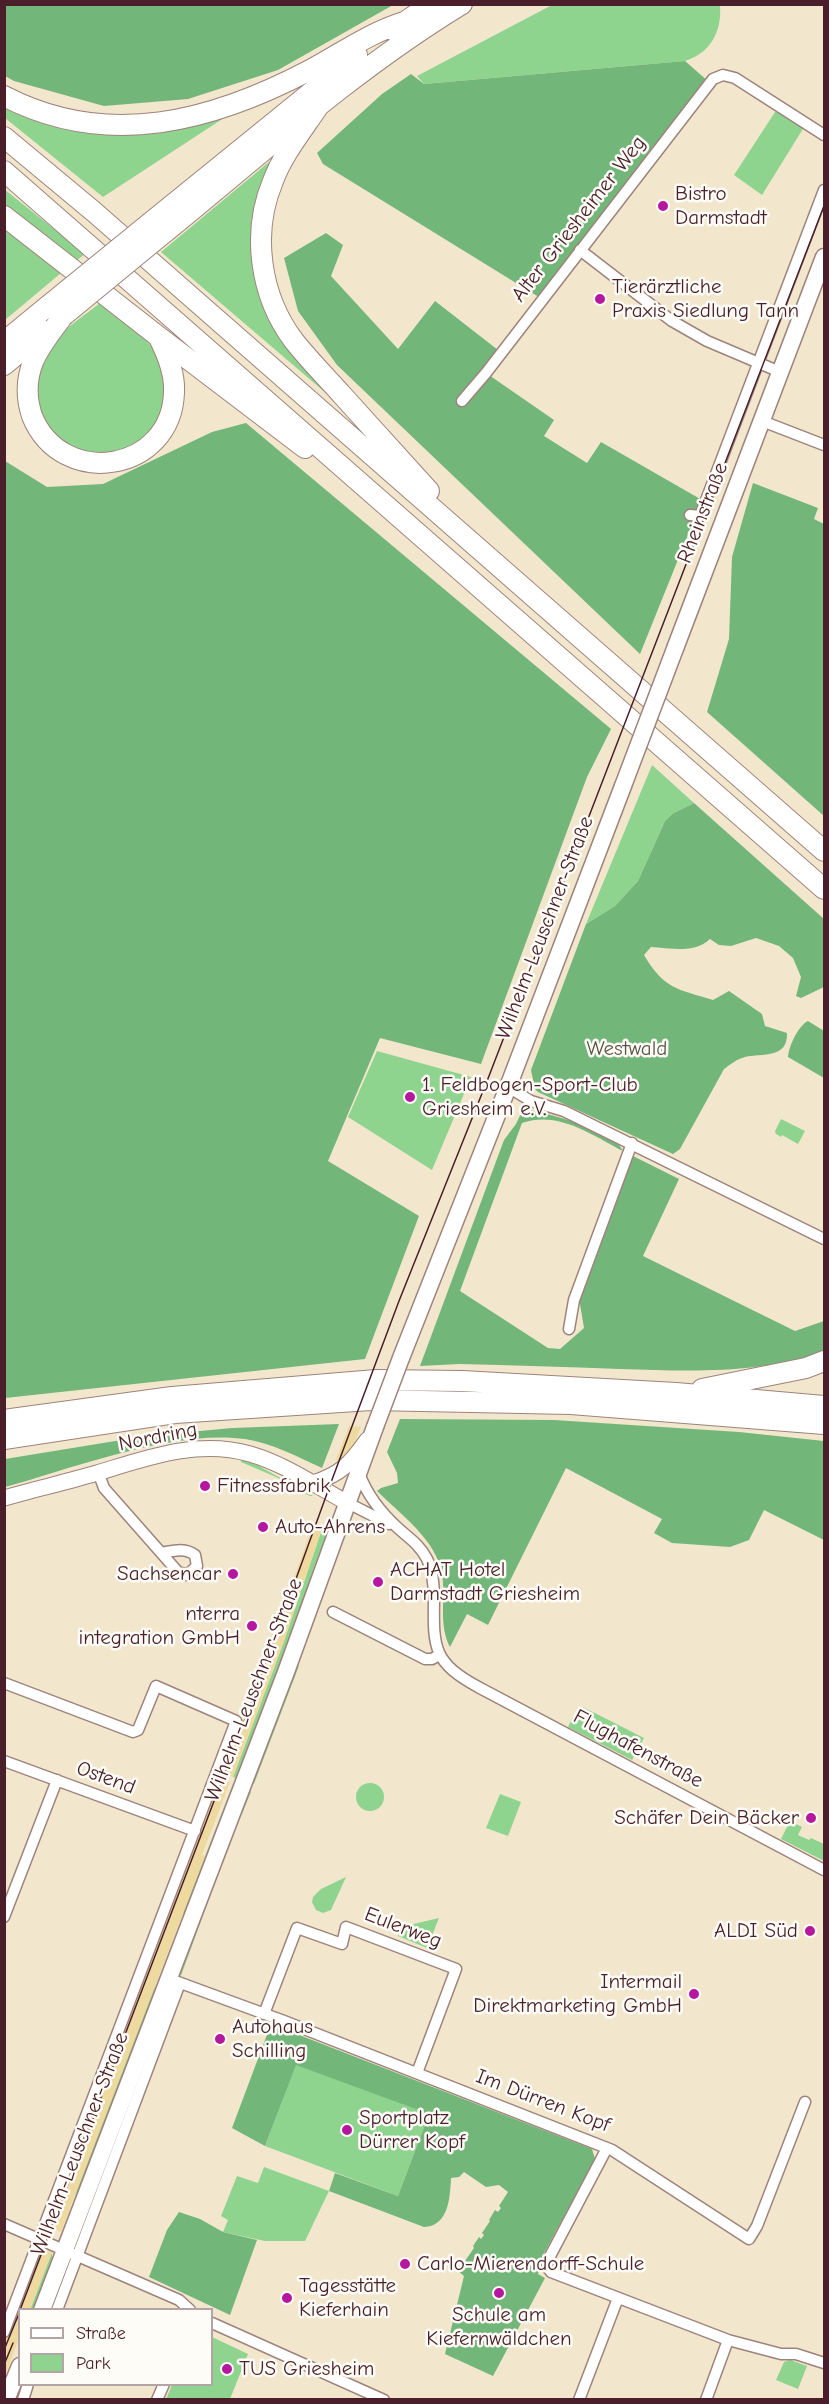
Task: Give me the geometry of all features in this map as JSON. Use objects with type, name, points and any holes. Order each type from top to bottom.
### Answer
[{"type":"highway","points":[[157,228],[336,71],[431,4]]},
{"type":"highway","points":[[4,365],[56,310],[157,228],[382,58],[462,4]]},
{"type":"highway","points":[[4,96],[46,113],[69,119],[119,125],[168,123],[195,117],[278,86],[376,31],[404,22]]},
{"type":"highway","points":[[318,107],[279,167],[265,204],[261,227],[261,252],[271,297],[288,332],[300,348],[482,551]]},
{"type":"highway","points":[[4,137],[93,211],[825,851]]},
{"type":"highway","points":[[4,171],[825,889]]},
{"type":"highway","points":[[4,216],[182,355],[322,460],[378,496]]},
{"type":"highway","points":[[56,310],[33,362],[27,387],[28,398],[34,421],[47,440],[62,452],[90,463],[117,462],[134,455],[152,442],[167,423],[173,403],[174,380],[170,362],[159,337]]},
{"type":"highway","points":[[7,338],[56,310]]},
{"type":"highway","points":[[676,1393],[807,1368],[825,1361]]},
{"type":"highway","points":[[4,1420],[172,1397],[376,1380],[676,1393],[825,1406]]},
{"type":"highway","points":[[4,1439],[175,1413],[371,1400],[571,1404],[825,1424]]},
{"type":"main road","name":"Rheinstraße","points":[[621,791],[825,257]]},
{"type":"main road","name":"Wilhelm-Leuschner-Straße","points":[[43,2308],[71,2253],[174,1980],[375,1427],[621,791]]},
{"type":"main road","points":[[313,1484],[340,1473],[354,1458],[375,1427]]},
{"type":"main road","name":"Nordring","points":[[4,1498],[166,1453],[214,1449],[259,1457],[288,1469],[348,1503]]},
{"type":"main road","points":[[6,2400],[18,2371]]},
{"type":"street","name":"Alter Griesheimer Weg","points":[[462,401],[486,373],[709,82],[723,75],[735,78],[825,135]]},
{"type":"street","name":"Rheinstraße","points":[[690,515],[700,516],[825,190]]},
{"type":"street","points":[[580,250],[672,321],[707,341],[780,372]]},
{"type":"street","points":[[762,421],[825,445]]},
{"type":"street","points":[[508,1087],[531,1101],[564,1111],[632,1143],[825,1239]]},
{"type":"street","points":[[569,1329],[571,1310],[578,1287],[632,1143]]},
{"type":"street","points":[[98,1472],[104,1488],[161,1553]]},
{"type":"street","points":[[333,1612],[425,1659],[432,1659],[439,1654],[434,1632],[432,1572],[423,1552],[374,1502],[359,1473]]},
{"type":"street","points":[[348,1503],[400,1530]]},
{"type":"street","name":"Flughafenstraße","points":[[439,1654],[446,1665],[466,1680],[825,1870]]},
{"type":"street","name":"Wilhelm-Leuschner-Straße","points":[[4,1683],[133,1732],[138,1730],[156,1686],[236,1721],[4,2332]]},
{"type":"street","name":"Ostend","points":[[4,1761],[195,1831]]},
{"type":"street","points":[[4,1917],[57,1780]]},
{"type":"street","name":"Eulerweg","points":[[264,2014],[297,1928],[342,1944],[346,1928],[456,1969],[417,2073]]},
{"type":"street","name":"Im Dürren Kopf","points":[[174,1980],[608,2148],[749,2239],[757,2226],[805,2102]]},
{"type":"street","points":[[608,2148],[548,2260],[548,2268],[555,2275],[729,2340],[781,2355],[796,2354],[825,2363]]},
{"type":"street","points":[[4,2224],[179,2300],[188,2308]]},
{"type":"street","name":"Wilhelm-Leuschner-Straße","points":[[57,2308],[71,2253]]},
{"type":"street","points":[[579,2400],[618,2298]]},
{"type":"street","points":[[213,2323],[384,2400]]},
{"type":"street","points":[[706,2400],[729,2340]]},
{"type":"street","points":[[157,2400],[164,2386]]},
{"type":"green space","points":[[4,5],[393,5],[278,70],[188,99],[104,106],[14,81],[5,76]]},
{"type":"green space","points":[[552,5],[720,5],[720,15],[717,32],[708,47],[702,53],[685,61],[424,84],[417,76]]},
{"type":"green space","points":[[685,61],[709,82],[542,299],[323,164],[317,153],[382,94],[411,74],[424,84]]},
{"type":"green space","points":[[4,100],[87,127],[230,114],[103,197],[5,118]]},
{"type":"green space","points":[[779,106],[806,124],[762,195],[734,175]]},
{"type":"green space","points":[[281,152],[255,264],[328,391],[327,394],[161,252]]},
{"type":"green space","points":[[4,189],[85,254],[72,264],[5,211]]},
{"type":"green space","points":[[5,229],[61,273],[4,320]]},
{"type":"green space","points":[[326,233],[343,245],[331,276],[398,349],[435,301],[498,350],[486,373],[554,420],[544,436],[587,463],[601,442],[702,500],[640,654],[337,365],[298,311],[284,258]]},
{"type":"green space","points":[[100,303],[139,333],[152,347],[163,372],[165,389],[163,406],[148,434],[136,445],[120,452],[102,454],[73,447],[50,429],[37,403],[36,389],[40,368],[54,342],[65,330]]},
{"type":"green space","points":[[246,423],[611,729],[587,777],[481,1064],[380,1038],[328,1161],[419,1216],[365,1359],[5,1398],[5,461],[47,487],[103,484],[212,432]]},
{"type":"green space","points":[[753,483],[818,508],[814,519],[824,524],[824,816],[707,712],[729,639],[732,557]]},
{"type":"green space","points":[[652,765],[694,803],[672,814],[665,821],[638,881],[615,906],[586,924]]},
{"type":"green space","name":"Westwald","points":[[694,803],[824,919],[824,987],[801,998],[796,996],[801,977],[793,958],[779,946],[756,938],[731,946],[719,945],[710,939],[704,944],[690,948],[651,947],[644,955],[658,975],[672,986],[713,1000],[729,991],[762,1014],[765,1026],[787,1033],[786,1041],[779,1051],[742,1058],[724,1069],[680,1149],[673,1154],[538,1092],[535,1089],[531,1070],[586,924],[615,906],[638,881],[665,821],[672,814]]},
{"type":"green space","points":[[808,1021],[824,1031],[824,1078],[788,1057],[795,1037]]},
{"type":"green space","name":"1. Feldbogen-Sport-Club Griesheim e.V.","points":[[377,1051],[471,1077],[432,1170],[348,1117]]},
{"type":"green space","name":"Westwald","points":[[523,1109],[562,1118],[593,1129],[617,1143],[623,1151],[562,1122],[535,1120],[522,1123],[460,1291],[548,1348],[560,1349],[584,1328],[579,1298],[633,1156],[679,1179],[643,1256],[795,1331],[824,1321],[824,1351],[774,1364],[723,1370],[459,1364],[420,1366],[504,1140],[516,1124]]},
{"type":"green space","points":[[781,1119],[805,1131],[798,1144],[776,1134],[775,1131]]},
{"type":"green space","points":[[400,1419],[554,1420],[739,1432],[824,1441],[824,1540],[764,1510],[749,1540],[730,1547],[672,1543],[654,1533],[662,1519],[566,1468],[488,1625],[467,1614],[450,1647],[443,1620],[442,1574],[433,1550],[416,1528],[377,1491],[398,1483],[397,1473],[387,1452]]},
{"type":"green space","points":[[339,1424],[322,1468],[265,1444],[245,1439],[217,1437],[156,1445],[124,1452],[5,1487],[5,1459],[146,1436],[232,1428]]},
{"type":"green space","points":[[241,1459],[259,1466],[313,1496],[241,1462]]},
{"type":"green space","points":[[323,1526],[329,1528],[312,1573],[305,1601],[238,1779],[233,1777],[283,1644]]},
{"type":"green space","points":[[296,1664],[299,1666],[254,1784],[251,1783]]},
{"type":"green space","points":[[583,1707],[644,1738],[632,1760],[568,1727],[573,1717],[577,1719]]},
{"type":"green space","points":[[370,1783],[380,1787],[384,1797],[380,1807],[370,1811],[360,1807],[356,1797],[360,1787]]},
{"type":"green space","points":[[233,1784],[236,1785],[189,1905],[182,1916]]},
{"type":"green space","points":[[248,1791],[251,1792],[240,1814],[181,1976],[179,1974]]},
{"type":"green space","points":[[500,1794],[521,1802],[508,1836],[486,1828]]},
{"type":"green space","points":[[790,1821],[802,1827],[798,1835],[824,1844],[824,1861],[781,1839]]},
{"type":"green space","points":[[346,1877],[331,1910],[323,1913],[316,1910],[312,1902],[313,1897],[321,1889]]},
{"type":"green space","points":[[439,1918],[427,1948],[398,1936],[401,1927]]},
{"type":"green space","points":[[156,1981],[153,1999],[86,2178],[74,2197]]},
{"type":"green space","points":[[271,2024],[592,2149],[595,2159],[543,2255],[538,2274],[545,2278],[493,2376],[445,2354],[464,2276],[458,2271],[479,2237],[481,2239],[484,2235],[482,2233],[489,2220],[495,2210],[498,2212],[501,2208],[499,2206],[508,2192],[499,2185],[486,2187],[464,2172],[459,2177],[451,2178],[449,2202],[439,2222],[424,2227],[329,2191],[335,2173],[398,2196],[429,2114],[296,2065],[265,2146],[232,2128]]},
{"type":"green space","name":"Sportplatz Dürrer Kopf","points":[[296,2064],[429,2114],[398,2196],[265,2146]]},
{"type":"green space","points":[[264,2167],[329,2191],[305,2241],[265,2241],[223,2232],[228,2220],[221,2216],[237,2176],[258,2183]]},
{"type":"green space","points":[[179,2212],[200,2219],[223,2232],[257,2240],[230,2315],[149,2277],[167,2230]]},
{"type":"green space","points":[[52,2252],[52,2259],[35,2308],[31,2308]]},
{"type":"green space","name":"TUS Griesheim","points":[[213,2337],[248,2354],[230,2399],[166,2399],[172,2386],[213,2386]]},
{"type":"green space","points":[[790,2360],[807,2366],[798,2389],[776,2380],[784,2362]]},
{"type":"sand","points":[[349,1426],[361,1427],[346,1463],[336,1460]]},
{"type":"sand","points":[[314,1522],[323,1526],[283,1644],[233,1777],[224,1773]]},
{"type":"sand","points":[[221,1779],[230,1782],[202,1855],[205,1856],[61,2232],[48,2227]]},
{"type":"sand","points":[[42,2248],[52,2252],[30,2308],[18,2308]]},
{"type":"sand","points":[[18,2308],[18,2341],[5,2377],[5,2341]]},
{"type":"tram line","points":[[21,2308],[240,1733],[399,1301],[489,1076],[824,206]]},
{"type":"tram line","points":[[4,2350],[18,2316]]},
{"type":"tram line","points":[[4,2365],[13,2343]]},
{"type":"place","name":"Bistro Darmstadt","points":[[663,206]]},
{"type":"place","name":"Tierärztliche Praxis Siedlung Tann","points":[[600,299]]},
{"type":"place","name":"1. Feldbogen-Sport-Club Griesheim e.V.","points":[[410,1097]]},
{"type":"place","name":"Fitnessfabrik","points":[[205,1486]]},
{"type":"place","name":"Auto-Ahrens","points":[[263,1527]]},
{"type":"place","name":"Sachsencar","points":[[233,1574]]},
{"type":"place","name":"ACHAT Hotel Darmstadt Griesheim","points":[[378,1582]]},
{"type":"place","name":"nterra integration GmbH","points":[[252,1626]]},
{"type":"place","name":"Schäfer Dein Bäcker","points":[[811,1818]]},
{"type":"place","name":"ALDI Süd","points":[[810,1931]]},
{"type":"place","name":"Intermail Direktmarketing GmbH","points":[[694,1994]]},
{"type":"place","name":"Autohaus Schilling","points":[[220,2039]]},
{"type":"place","name":"Sportplatz Dürrer Kopf","points":[[347,2130]]},
{"type":"place","name":"Carlo-Mierendorff-Schule","points":[[405,2264]]},
{"type":"place","name":"Schule am Kiefernwäldchen","points":[[499,2293]]},
{"type":"place","name":"Tagesstätte Kieferhain","points":[[287,2298]]},
{"type":"place","name":"TUS Griesheim","points":[[227,2369]]}]
